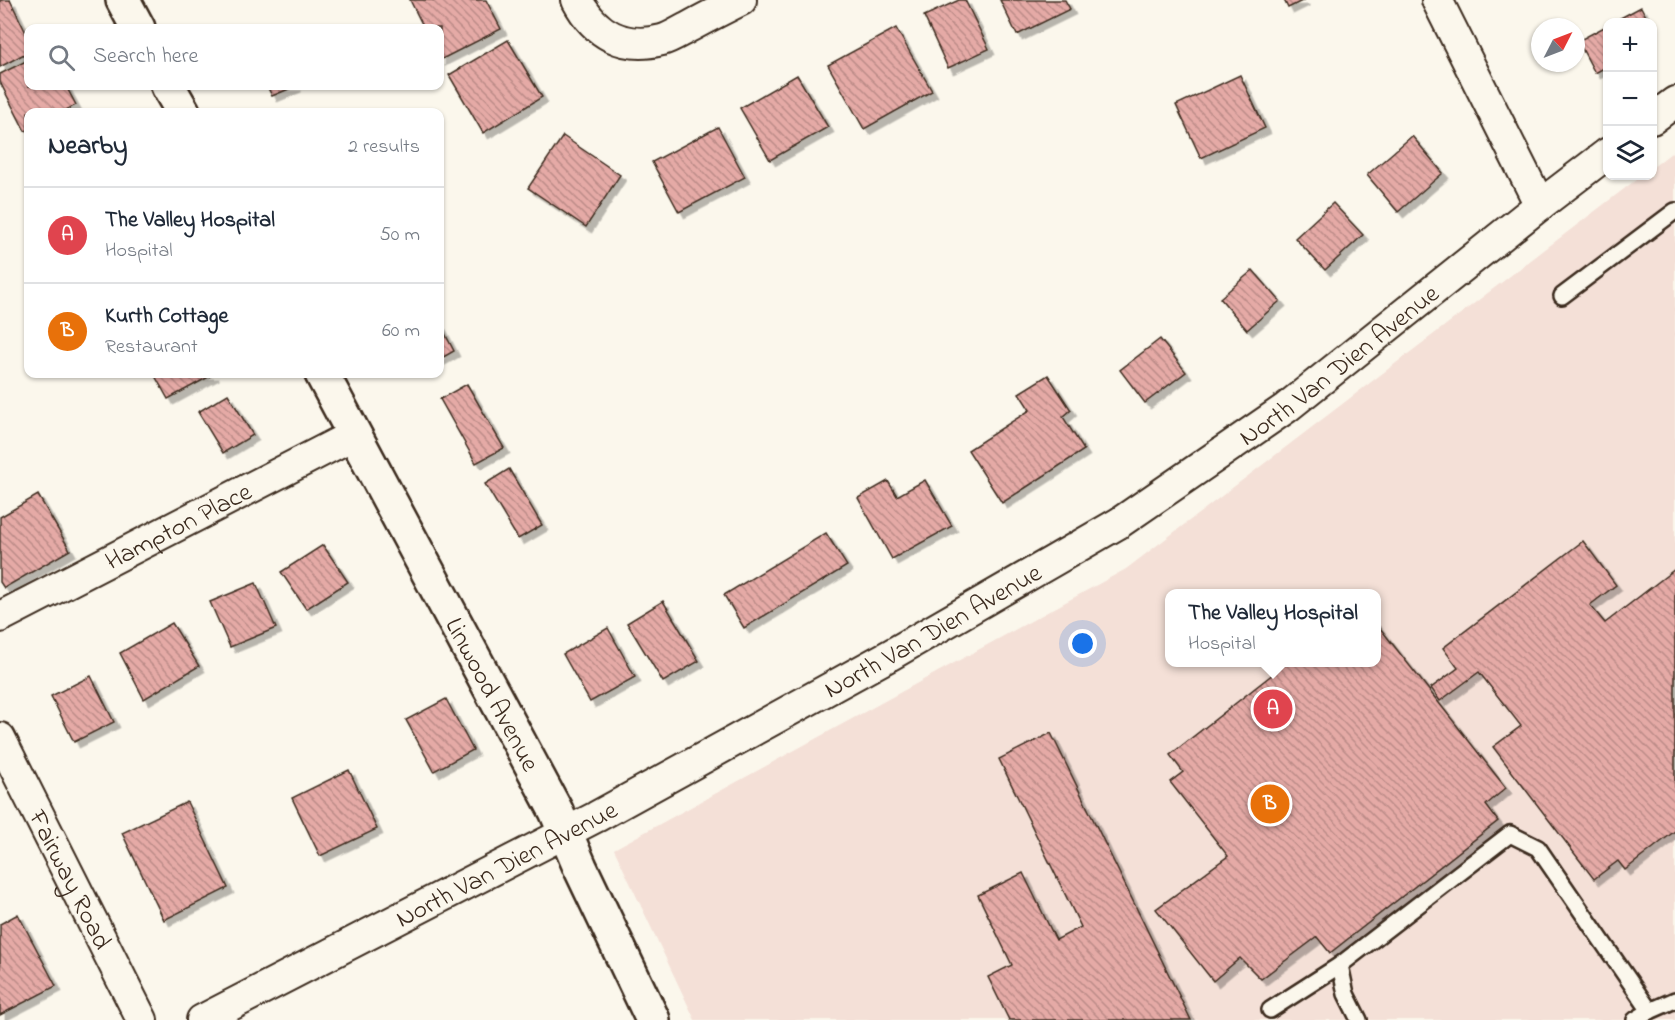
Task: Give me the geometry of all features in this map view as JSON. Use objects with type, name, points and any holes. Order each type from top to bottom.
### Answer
[{"type":"main road","points":[[123,0],[136,24]]},
{"type":"main road","points":[[170,90],[181,108]]},
{"type":"main road","name":"Linwood Avenue","points":[[324,378],[550,800],[653,1020]]},
{"type":"street","points":[[577,0],[586,16],[601,31],[619,40],[641,43],[664,39],[741,0]]},
{"type":"street","points":[[1437,0],[1540,205]]},
{"type":"street","points":[[1657,116],[1675,102]]},
{"type":"street","name":"North Van Dien Avenue","points":[[202,1020],[565,833],[892,654],[1119,523],[1286,408],[1603,157]]},
{"type":"street","name":"Hampton Place","points":[[0,617],[354,434]]},
{"type":"street","name":"Fairway Road","points":[[0,738],[142,1020]]},
{"type":"lane","points":[[1562,296],[1675,211]]},
{"type":"lane","points":[[1270,1010],[1340,965],[1510,834],[1538,848],[1650,1011]]},
{"type":"lane","points":[[1340,965],[1346,994],[1359,1020]]},
{"type":"lane","points":[[1635,1020],[1675,1000]]},
{"type":"shaded area","points":[[1675,150],[1675,1020],[695,1020],[614,849],[1126,569],[1636,180],[1657,180],[1657,164]]},
{"type":"building","points":[[0,0],[10,0],[24,29],[24,54],[0,67]]},
{"type":"building","points":[[410,0],[486,0],[501,29],[444,58],[444,24],[422,24]]},
{"type":"building","points":[[959,0],[965,0],[989,49],[948,68],[924,16]]},
{"type":"building","points":[[1000,0],[1065,0],[1070,9],[1017,35]]},
{"type":"building","points":[[1284,0],[1304,0],[1288,8]]},
{"type":"building","points":[[1641,7],[1647,18],[1620,18]]},
{"type":"building","points":[[896,28],[932,91],[864,129],[828,65]]},
{"type":"building","points":[[1603,28],[1603,69],[1595,73],[1585,54],[1585,37]]},
{"type":"building","points":[[508,40],[542,97],[483,133],[449,75]]},
{"type":"building","points":[[24,62],[24,90],[68,90],[76,105],[70,108],[24,108],[24,129],[0,82],[0,74]]},
{"type":"building","points":[[797,75],[828,127],[770,160],[740,108]]},
{"type":"building","points":[[1240,75],[1265,128],[1201,158],[1176,105]]},
{"type":"building","points":[[269,90],[286,90],[272,96]]},
{"type":"building","points":[[718,127],[745,177],[679,212],[652,162]]},
{"type":"building","points":[[563,136],[620,175],[586,227],[528,188]]},
{"type":"building","points":[[1412,136],[1443,173],[1398,212],[1367,175]]},
{"type":"building","points":[[1333,203],[1363,235],[1325,270],[1295,238]]},
{"type":"building","points":[[1253,270],[1280,301],[1247,330],[1220,298]]},
{"type":"building","points":[[444,332],[454,351],[444,357]]},
{"type":"building","points":[[1160,339],[1186,372],[1145,403],[1120,370]]},
{"type":"building","points":[[1048,375],[1071,410],[1063,417],[1084,450],[1002,503],[968,450],[1030,410],[1019,393]]},
{"type":"building","points":[[156,378],[207,378],[168,399]]},
{"type":"building","points":[[467,384],[504,448],[476,463],[440,399]]},
{"type":"building","points":[[228,394],[253,435],[223,453],[198,412]]},
{"type":"building","points":[[509,469],[542,525],[518,539],[485,484]]},
{"type":"building","points":[[925,480],[952,526],[892,559],[858,498],[888,481],[897,496]]},
{"type":"building","points":[[38,495],[70,550],[4,588],[0,582],[0,517]]},
{"type":"building","points":[[826,533],[847,566],[744,628],[724,595]]},
{"type":"building","points":[[1583,541],[1616,585],[1590,605],[1605,623],[1675,569],[1675,831],[1625,870],[1618,861],[1594,879],[1493,747],[1521,726],[1479,672],[1440,701],[1431,688],[1458,668],[1443,648]]},
{"type":"building","points":[[323,545],[348,582],[306,609],[281,572]]},
{"type":"building","points":[[256,583],[276,628],[230,647],[210,602]]},
{"type":"building","points":[[663,601],[699,661],[663,682],[627,623]]},
{"type":"building","points":[[172,623],[199,666],[144,699],[120,653]]},
{"type":"building","points":[[608,628],[635,677],[590,702],[563,654]]},
{"type":"building","points":[[1381,629],[1506,788],[1486,805],[1498,821],[1330,953],[1317,937],[1261,979],[1240,958],[1213,981],[1156,909],[1228,856],[1170,782],[1183,772],[1170,755],[1282,667],[1381,667]]},
{"type":"building","points":[[91,676],[114,722],[74,742],[51,696]]},
{"type":"building","points":[[446,699],[473,750],[434,771],[406,720]]},
{"type":"building","points":[[1051,733],[1191,1020],[1009,1020],[988,977],[1012,965],[978,895],[1023,873],[1056,940],[1081,927],[999,759]]},
{"type":"building","points":[[349,770],[377,829],[320,856],[292,798]]},
{"type":"building","points":[[187,802],[228,888],[164,920],[122,833]]},
{"type":"building","points":[[18,914],[56,986],[0,1015],[0,924]]},
{"type":"place","name":"The Valley Hospital","points":[[1273,709]]},
{"type":"place","name":"Kurth Cottage","points":[[1270,804]]}]
